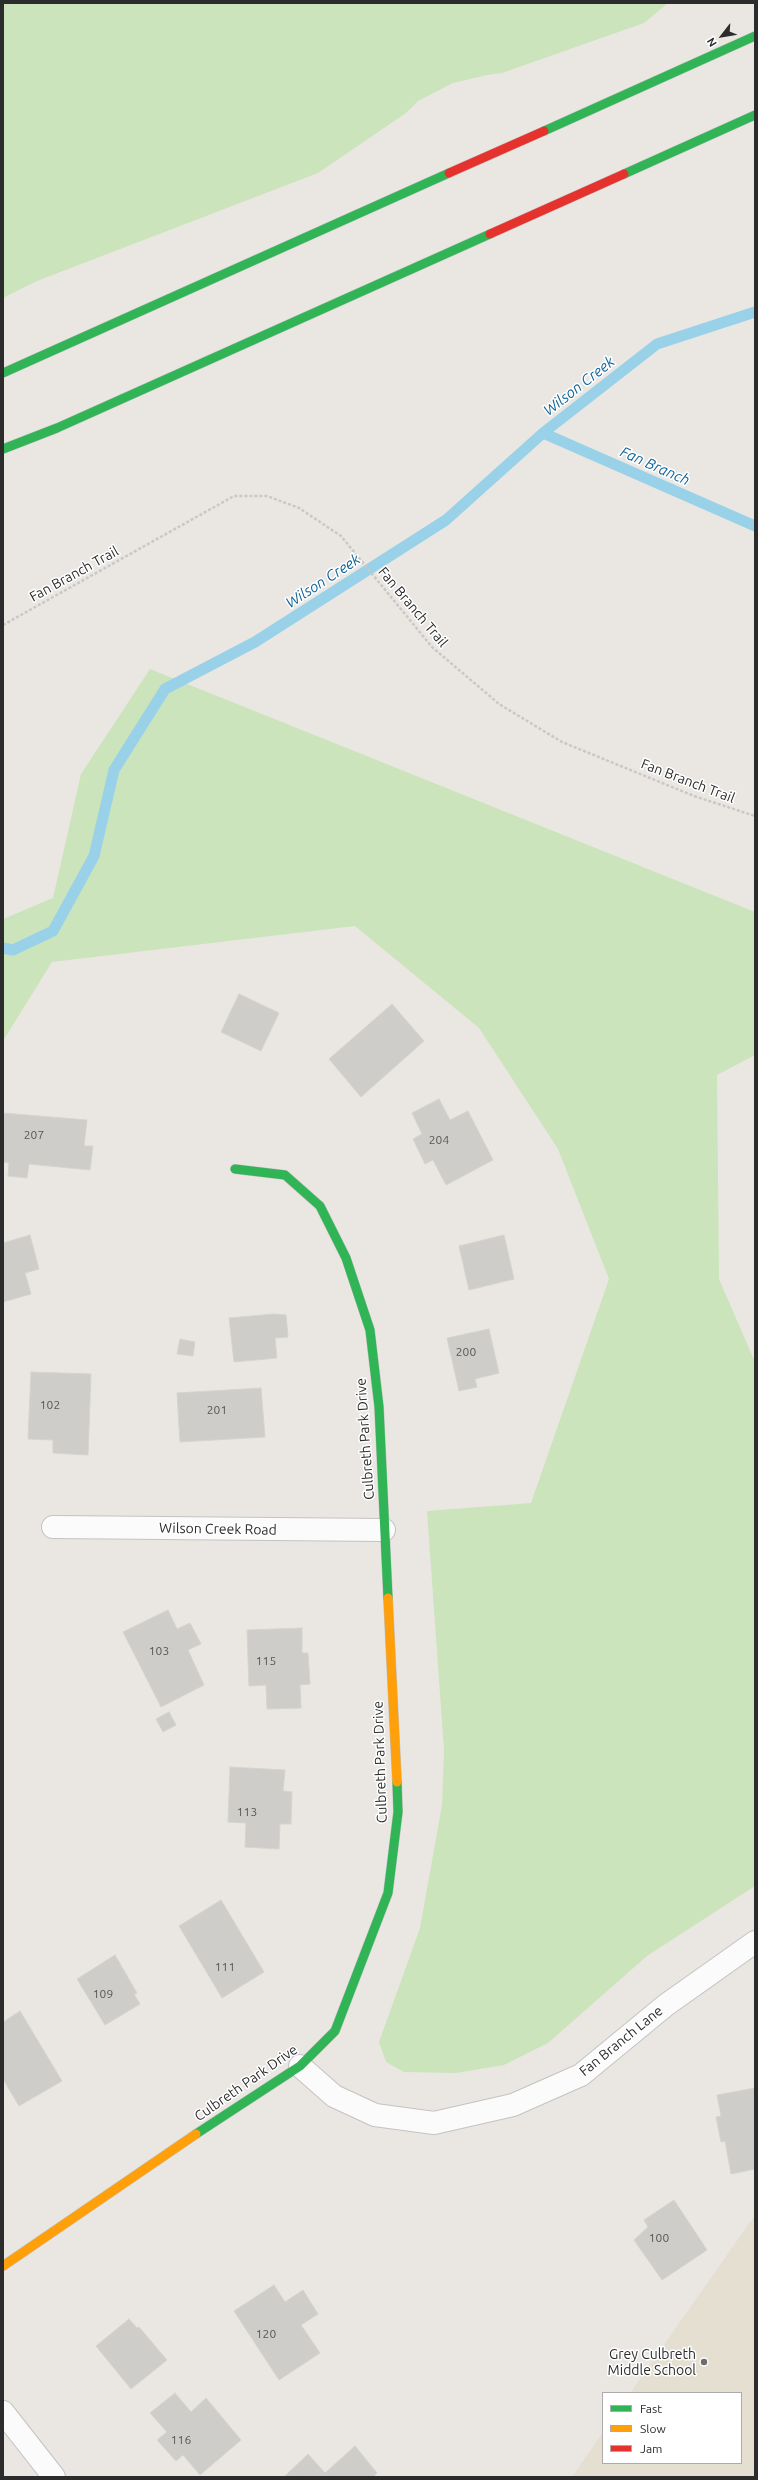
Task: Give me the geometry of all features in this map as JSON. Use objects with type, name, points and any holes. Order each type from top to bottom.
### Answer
[{"type":"main road","points":[[3,373],[755,36]]},
{"type":"main road","points":[[3,449],[57,428],[755,115]]},
{"type":"main road","name":"Culbreth Park Drive","points":[[3,2266],[233,2108],[300,2066],[335,2031],[388,1893],[398,1812],[379,1407],[370,1330],[346,1258],[320,1206],[286,1175],[235,1168]]},
{"type":"street","name":"Wilson Creek Road","points":[[53,1527],[384,1530]]},
{"type":"street","name":"Fan Branch Lane","points":[[300,2066],[334,2096],[375,2115],[434,2123],[513,2105],[581,2075],[666,2005],[755,1942]]},
{"type":"street","points":[[3,2412],[54,2477]]},
{"type":"path","name":"Fan Branch Trail","points":[[3,625],[234,496],[267,496],[299,508],[341,536],[432,647],[499,704],[562,742],[694,796],[755,816]]},
{"type":"shaded area","name":"Grey Culbreth Middle School","points":[[755,2215],[755,2477],[572,2477],[602,2433],[602,2464],[742,2464],[742,2392],[631,2392]]},
{"type":"green space","points":[[3,3],[668,3],[644,23],[502,73],[453,83],[418,101],[406,113],[318,173],[37,281],[3,298]]},
{"type":"green space","points":[[150,669],[755,912],[755,1055],[717,1075],[719,1279],[755,1362],[755,1886],[647,1956],[548,2043],[504,2065],[456,2073],[404,2072],[386,2062],[379,2042],[420,1928],[442,1805],[444,1750],[427,1511],[531,1503],[609,1279],[558,1149],[479,1028],[355,926],[52,962],[3,1041],[3,919],[53,898],[81,774]]},
{"type":"building","points":[[239,994],[279,1013],[261,1051],[221,1032]]},
{"type":"building","points":[[392,1004],[424,1041],[361,1097],[329,1059]]},
{"type":"building","points":[[439,1099],[450,1120],[468,1111],[493,1160],[446,1185],[433,1160],[425,1164],[413,1139],[422,1134],[412,1113]]},
{"type":"building","points":[[3,1113],[87,1120],[84,1146],[93,1146],[90,1170],[29,1164],[27,1178],[8,1176],[9,1163],[3,1162]]},
{"type":"building","points":[[30,1235],[39,1269],[25,1273],[31,1294],[3,1302],[3,1243]]},
{"type":"building","points":[[504,1235],[514,1279],[469,1290],[459,1246]]},
{"type":"building","points":[[274,1314],[286,1315],[288,1337],[275,1338],[277,1358],[234,1362],[229,1318]]},
{"type":"building","points":[[489,1329],[499,1373],[475,1379],[477,1387],[459,1391],[447,1338]]},
{"type":"building","points":[[180,1339],[195,1342],[193,1356],[177,1354]]},
{"type":"building","points":[[31,1372],[91,1374],[88,1455],[53,1453],[53,1440],[28,1439]]},
{"type":"building","points":[[261,1388],[265,1437],[180,1442],[177,1393]]},
{"type":"building","points":[[168,1610],[177,1629],[190,1623],[201,1644],[188,1650],[204,1685],[161,1707],[123,1632]]},
{"type":"building","points":[[302,1628],[302,1653],[308,1653],[310,1684],[300,1685],[301,1708],[267,1709],[266,1685],[249,1686],[247,1630]]},
{"type":"building","points":[[169,1712],[176,1725],[163,1732],[156,1719]]},
{"type":"building","points":[[230,1767],[285,1770],[283,1791],[292,1792],[291,1824],[280,1824],[279,1849],[245,1847],[246,1823],[228,1822]]},
{"type":"building","points":[[221,1900],[264,1972],[222,1998],[179,1926]]},
{"type":"building","points":[[115,1955],[137,1993],[134,1994],[140,2004],[105,2025],[77,1979]]},
{"type":"building","points":[[20,2011],[62,2081],[19,2106],[3,2079],[3,2022]]},
{"type":"building","points":[[755,2088],[755,2169],[731,2174],[725,2141],[721,2142],[716,2117],[721,2116],[717,2095]]},
{"type":"building","points":[[674,2200],[707,2250],[662,2280],[634,2240],[648,2227],[644,2220]]},
{"type":"building","points":[[274,2285],[285,2302],[303,2290],[318,2314],[301,2325],[320,2353],[279,2380],[234,2311]]},
{"type":"building","points":[[129,2319],[137,2328],[139,2327],[167,2360],[131,2389],[96,2346]]},
{"type":"building","points":[[175,2393],[191,2412],[206,2398],[241,2440],[200,2475],[183,2455],[176,2461],[157,2440],[167,2432],[150,2413]]},
{"type":"building","points":[[355,2446],[377,2473],[373,2477],[284,2477],[308,2454],[325,2473]]},
{"type":"waterway","name":"Wilson Creek","points":[[3,948],[13,950],[53,931],[94,856],[114,770],[165,689],[255,642],[446,520],[543,433],[657,344],[755,312]]},
{"type":"waterway","name":"Fan Branch","points":[[543,433],[755,526]]},
{"type":"traffic: fast","points":[[544,131],[755,36]]},
{"type":"traffic: fast","points":[[624,174],[755,115]]},
{"type":"traffic: fast","points":[[3,373],[449,173]]},
{"type":"traffic: fast","points":[[3,449],[57,428],[490,234]]},
{"type":"traffic: fast","points":[[235,1169],[285,1175],[320,1206],[346,1258],[370,1330],[379,1407],[388,1598]]},
{"type":"traffic: fast","points":[[196,2134],[300,2066],[335,2031],[388,1893],[398,1812],[397,1782]]},
{"type":"traffic: slow","points":[[388,1598],[397,1782]]},
{"type":"traffic: slow","points":[[3,2266],[196,2134]]},
{"type":"traffic: jam","points":[[449,173],[544,131]]},
{"type":"traffic: jam","points":[[490,234],[624,174]]},
{"type":"place","name":"Grey Culbreth Middle School","points":[[704,2362]]}]
